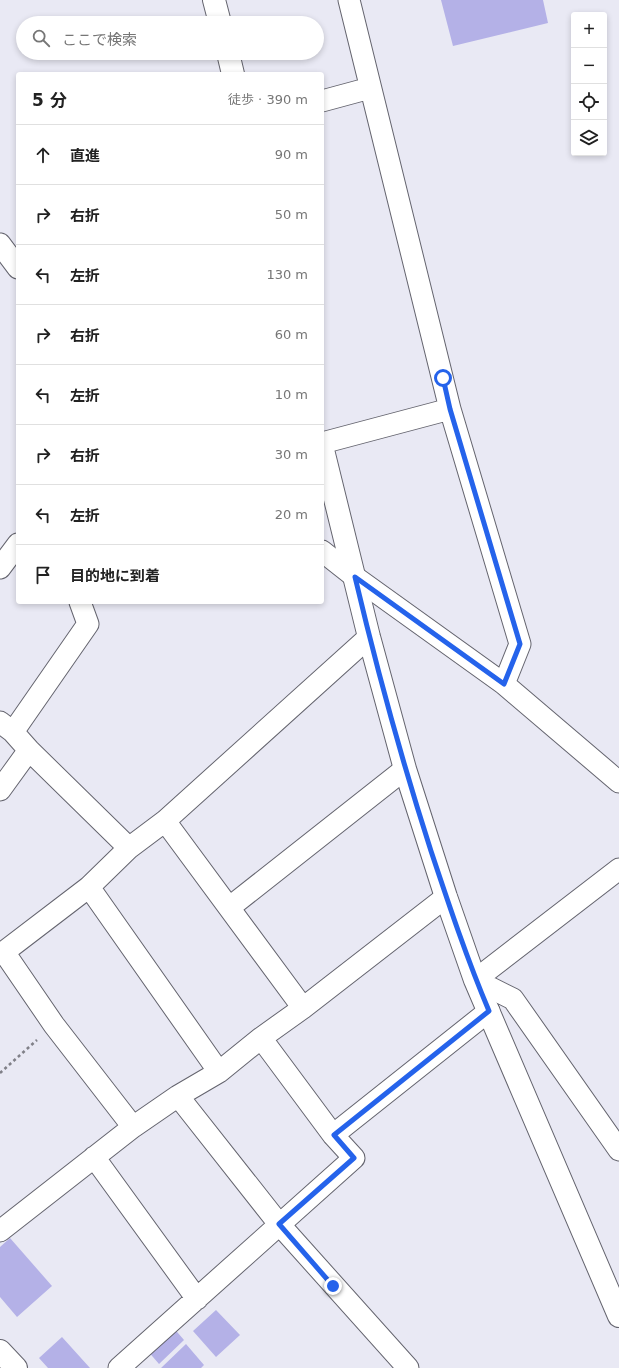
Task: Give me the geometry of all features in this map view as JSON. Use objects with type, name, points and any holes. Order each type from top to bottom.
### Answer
[{"type":"street","points":[[214,0],[218,16]]},
{"type":"street","points":[[349,0],[450,409],[520,644],[504,684]]},
{"type":"street","points":[[230,60],[233,72]]},
{"type":"street","points":[[324,100],[370,88]]},
{"type":"street","points":[[0,244],[16,265]]},
{"type":"street","points":[[324,442],[450,409]]},
{"type":"street","points":[[324,454],[369,637],[405,769],[446,897],[476,980],[619,1316]]},
{"type":"street","points":[[0,568],[16,547]]},
{"type":"street","points":[[324,553],[355,577],[504,684],[619,782]]},
{"type":"street","points":[[81,604],[88,624],[7,727],[129,848]]},
{"type":"street","points":[[133,1127],[54,1025],[4,952],[89,887],[129,848],[165,821],[369,637]]},
{"type":"street","points":[[0,790],[29,750]]},
{"type":"street","points":[[230,907],[405,769]]},
{"type":"street","points":[[165,821],[230,907],[303,1008]]},
{"type":"street","points":[[476,980],[619,869]]},
{"type":"street","points":[[89,887],[220,1072]]},
{"type":"street","points":[[0,1232],[133,1127],[178,1096],[220,1072],[261,1038],[303,1008],[446,897]]},
{"type":"street","points":[[476,980],[513,999],[619,1150]]},
{"type":"street","points":[[334,1135],[489,1011]]},
{"type":"street","points":[[119,1368],[354,1158],[334,1135],[261,1038]]},
{"type":"street","points":[[178,1096],[279,1224],[408,1368]]},
{"type":"street","points":[[94,1157],[197,1299]]},
{"type":"street","points":[[0,1351],[16,1368]]},
{"type":"path","points":[[0,1073],[54,1025]]},
{"type":"building","points":[[441,0],[543,0],[548,23],[453,46]]},
{"type":"building","points":[[10,1238],[52,1286],[17,1317],[0,1297],[0,1247]]},
{"type":"building","points":[[216,1310],[240,1335],[216,1357],[193,1331]]},
{"type":"building","points":[[172,1326],[184,1340],[159,1364],[147,1350]]},
{"type":"building","points":[[62,1337],[90,1368],[48,1368],[39,1358]]},
{"type":"building","points":[[186,1344],[204,1365],[201,1368],[161,1368]]},
{"type":"route","points":[[333,1286],[279,1224],[354,1158],[334,1135],[489,1011],[476,980],[446,897],[405,769],[369,637],[355,577],[504,684],[520,644],[450,409],[443,378]]}]
